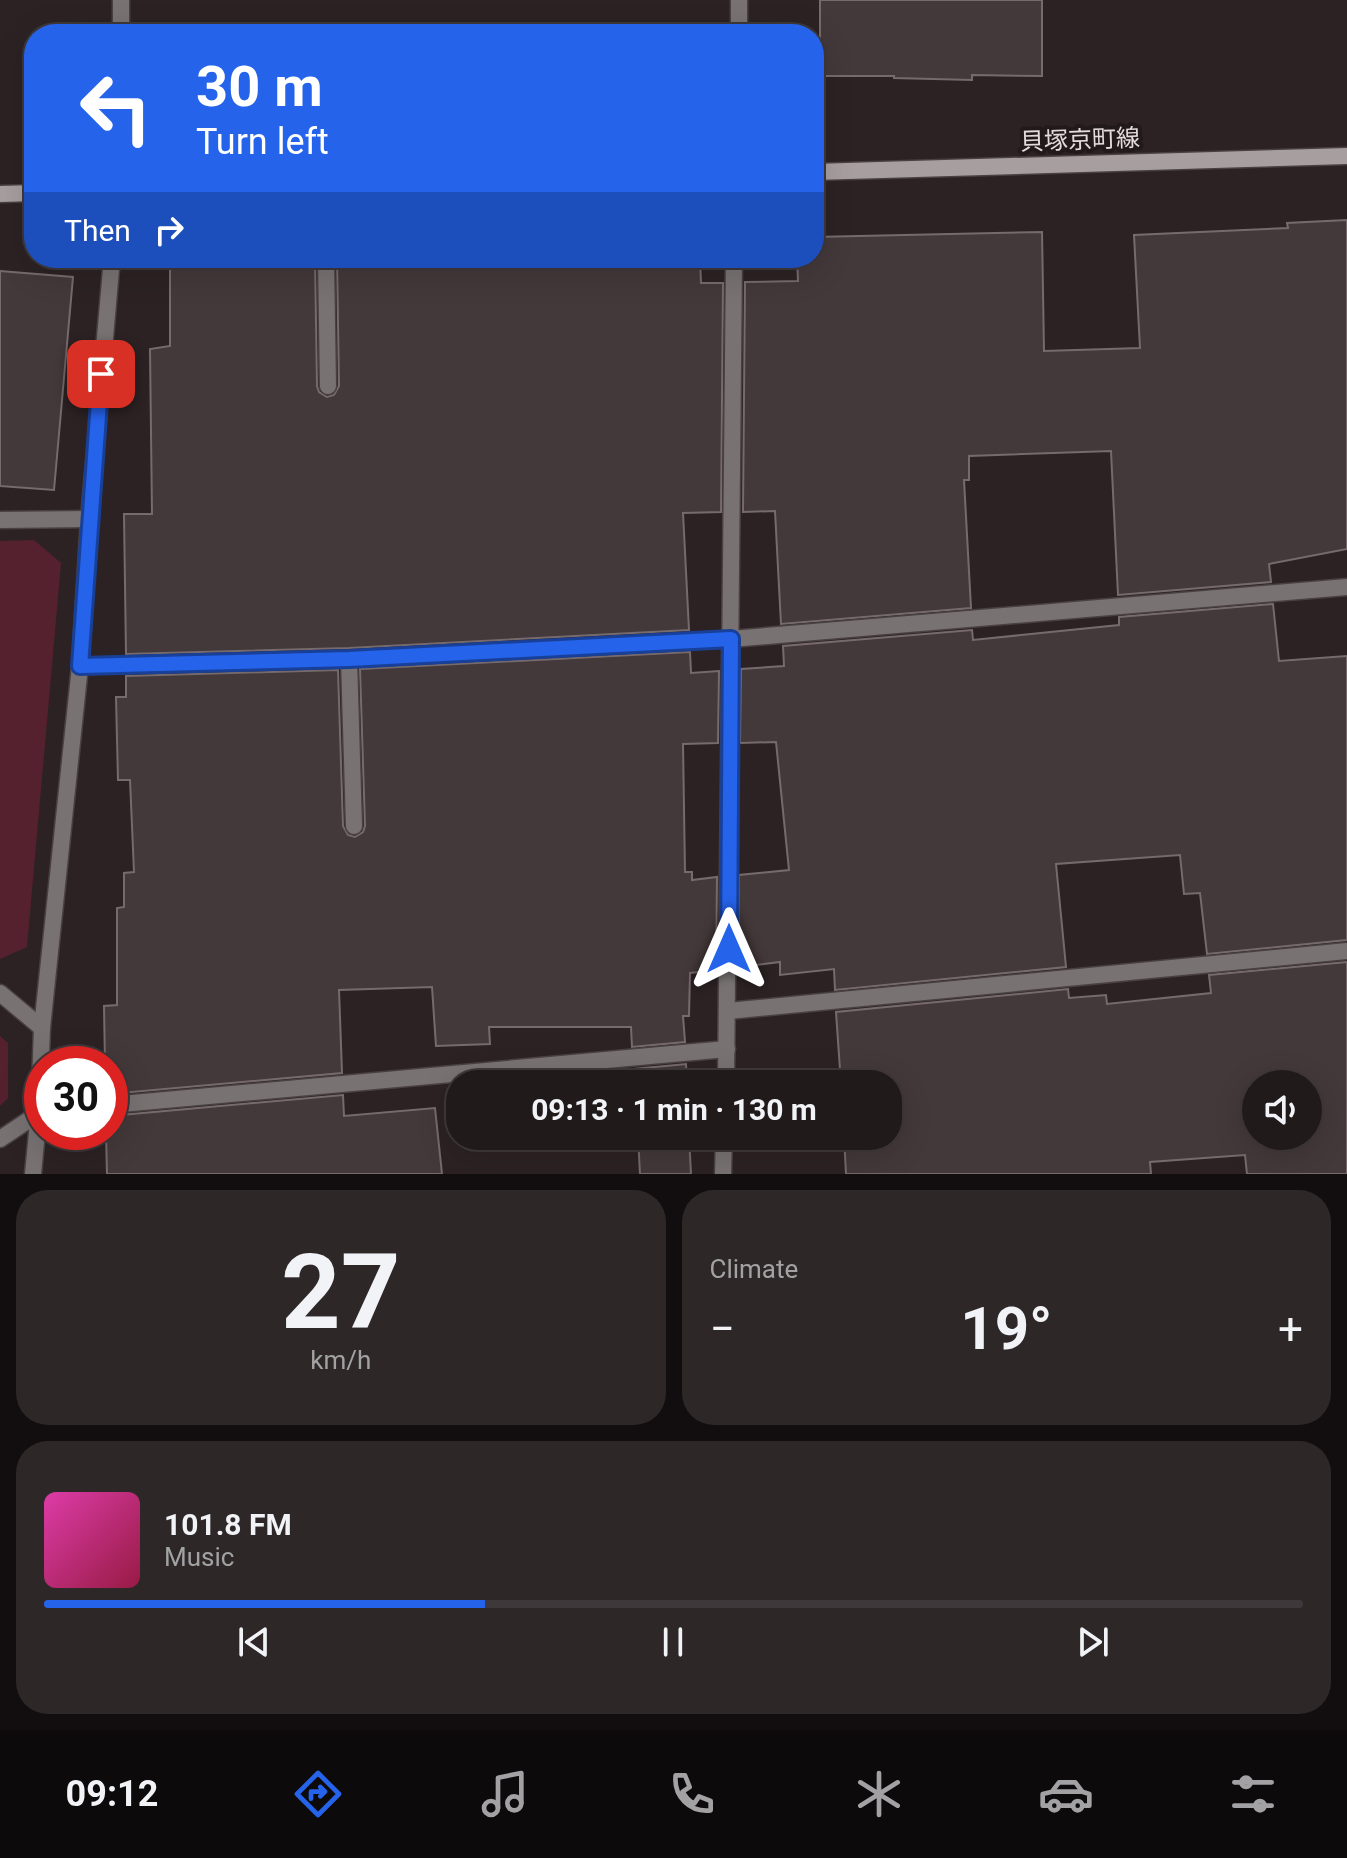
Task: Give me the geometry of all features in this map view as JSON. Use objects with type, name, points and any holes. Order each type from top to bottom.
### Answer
[{"type":"street","points":[[121,0],[121,24]]},
{"type":"street","points":[[739,0],[739,24]]},
{"type":"street","name":"貝塚京町線","points":[[824,172],[1347,156]]},
{"type":"street","points":[[0,194],[24,193]]},
{"type":"street","points":[[42,1046],[80,666],[89,519],[111,268]]},
{"type":"street","points":[[326,268],[328,386]]},
{"type":"street","points":[[726,1070],[734,268]]},
{"type":"street","points":[[0,520],[89,519]]},
{"type":"street","points":[[80,666],[349,659],[731,639],[1347,587]]},
{"type":"street","points":[[349,659],[354,826]]},
{"type":"street","points":[[728,1011],[1347,951]]},
{"type":"street","points":[[0,993],[42,1028]]},
{"type":"street","points":[[128,1103],[727,1049]]},
{"type":"street","points":[[0,1139],[24,1122]]},
{"type":"street","points":[[33,1174],[36,1150]]},
{"type":"street","points":[[723,1174],[724,1150]]},
{"type":"shaded area","points":[[34,540],[61,563],[27,947],[0,959],[0,541]]},
{"type":"shaded area","points":[[0,1036],[8,1043],[8,1098],[0,1106]]},
{"type":"building","points":[[820,0],[1042,0],[1042,76],[972,75],[972,80],[824,76],[824,24],[820,24]]},
{"type":"building","points":[[1347,220],[1347,549],[1269,564],[1271,582],[1118,595],[1111,451],[969,456],[969,480],[964,480],[971,608],[781,624],[775,511],[743,512],[745,282],[798,281],[797,268],[824,268],[824,237],[1042,232],[1044,351],[1140,348],[1134,235],[1288,228],[1287,223]]},
{"type":"building","points":[[170,268],[315,268],[317,386],[319,392],[327,397],[334,395],[339,386],[337,268],[700,268],[701,283],[723,283],[721,512],[683,513],[689,630],[349,648],[126,654],[124,514],[152,514],[150,349],[170,346]]},
{"type":"building","points":[[0,271],[73,277],[54,490],[0,486]]},
{"type":"building","points":[[1273,604],[1279,661],[1347,656],[1347,940],[1207,954],[1200,893],[1184,894],[1180,855],[1056,864],[1066,967],[835,990],[834,969],[780,975],[780,962],[738,967],[739,875],[789,870],[776,742],[740,743],[741,669],[784,666],[783,646],[972,630],[973,640],[1119,625],[1119,617]]},
{"type":"building","points":[[690,652],[691,673],[719,671],[718,743],[683,744],[685,872],[692,872],[692,880],[717,877],[716,970],[690,973],[689,1016],[683,1016],[685,1042],[632,1047],[631,1027],[489,1027],[490,1044],[436,1046],[432,987],[339,990],[342,1073],[128,1092],[128,1046],[105,1046],[104,1006],[117,1005],[117,908],[124,907],[124,873],[134,872],[130,780],[118,780],[116,697],[126,697],[126,676],[338,670],[343,826],[348,835],[355,837],[363,832],[365,826],[360,669]]},
{"type":"building","points":[[1347,962],[1347,1174],[1247,1174],[1245,1155],[1150,1162],[1151,1174],[846,1174],[845,1150],[902,1150],[902,1070],[840,1070],[836,1012],[1068,989],[1069,998],[1106,995],[1107,1004],[1211,993],[1209,975]]},
{"type":"building","points":[[686,1064],[686,1070],[634,1070]]},
{"type":"building","points":[[343,1095],[344,1116],[435,1108],[442,1174],[107,1174],[106,1150],[128,1150],[128,1114]]},
{"type":"building","points":[[639,1150],[690,1150],[691,1174],[640,1174]]},
{"type":"route","points":[[101,374],[80,666],[349,659],[731,639],[729,949]]}]
